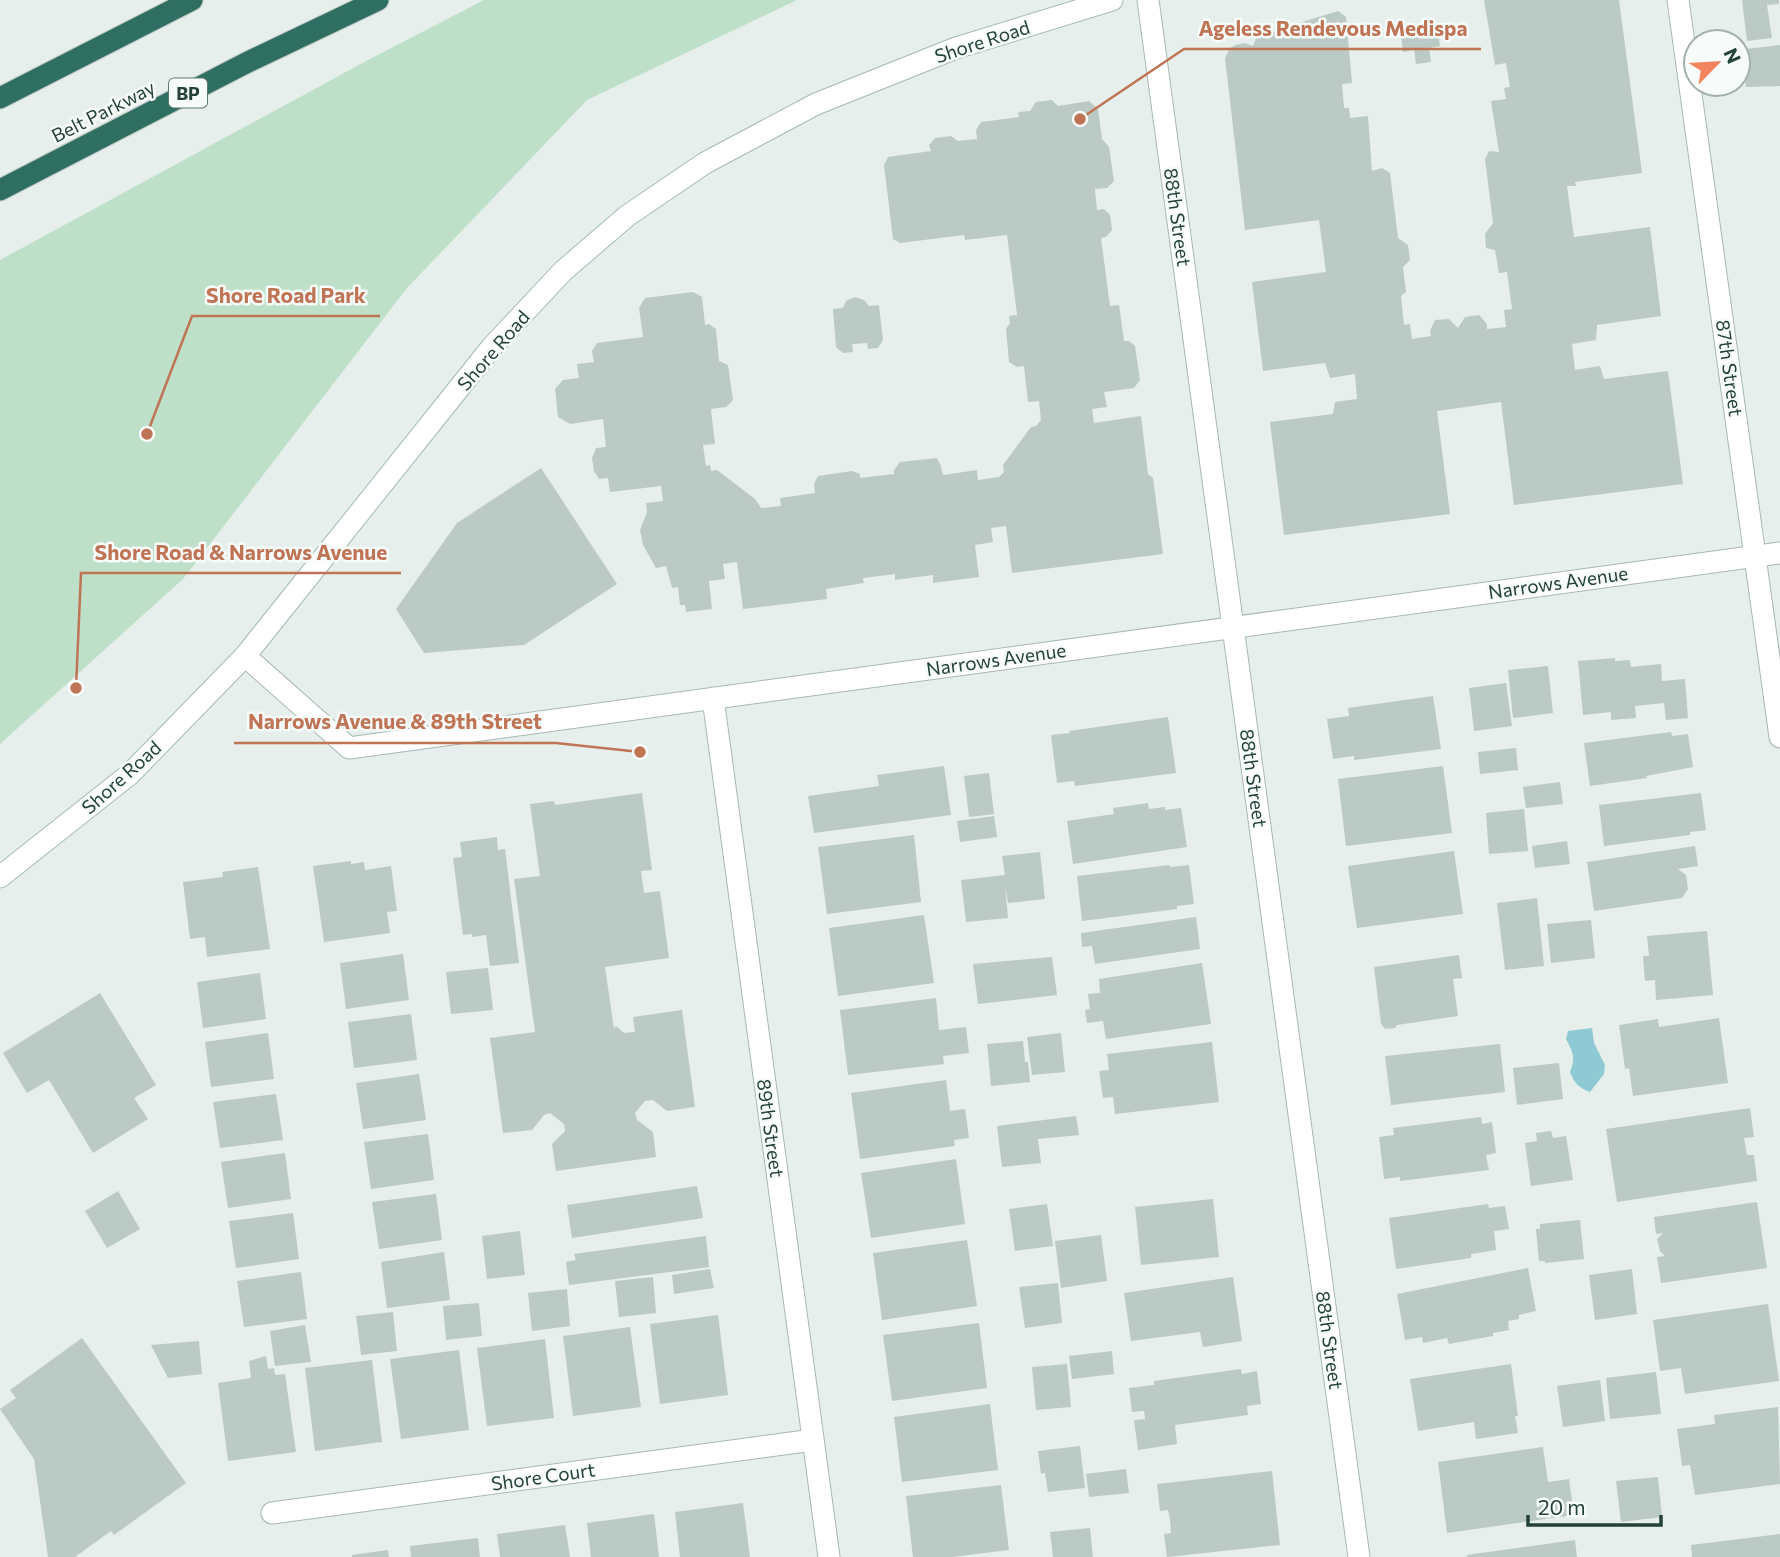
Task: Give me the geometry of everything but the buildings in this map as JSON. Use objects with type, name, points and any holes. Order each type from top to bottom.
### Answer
[{"type":"highway","points":[[0,98],[192,0]]},
{"type":"highway","name":"Belt Parkway","points":[[0,190],[246,63],[378,0]]},
{"type":"street","name":"Shore Road","points":[[0,877],[130,774],[246,656],[491,348],[563,271],[627,216],[705,163],[816,104],[956,48],[1112,0]]},
{"type":"street","name":"88th Street","points":[[1148,0],[1359,1557]]},
{"type":"street","name":"87th Street","points":[[1678,0],[1780,737]]},
{"type":"street","name":"Narrows Avenue","points":[[246,656],[349,748],[1780,552]]},
{"type":"street","name":"89th Street","points":[[713,698],[829,1557]]},
{"type":"street","name":"Shore Court","points":[[272,1513],[813,1440]]},
{"type":"green space","points":[[484,0],[797,0],[587,100],[407,288],[183,579],[0,744],[0,260]]},
{"type":"water","points":[[1592,1028],[1594,1043],[1605,1065],[1604,1074],[1590,1092],[1577,1085],[1570,1072],[1573,1055],[1566,1039],[1568,1031]]},
{"type":"place","name":"Ageless Rendevous Medispa","points":[[1080,119]]},
{"type":"place","name":"Shore Road Park","points":[[147,434]]},
{"type":"place","name":"Shore Road & Narrows Avenue","points":[[76,688]]},
{"type":"place","name":"Narrows Avenue & 89th Street","points":[[640,752]]}]
